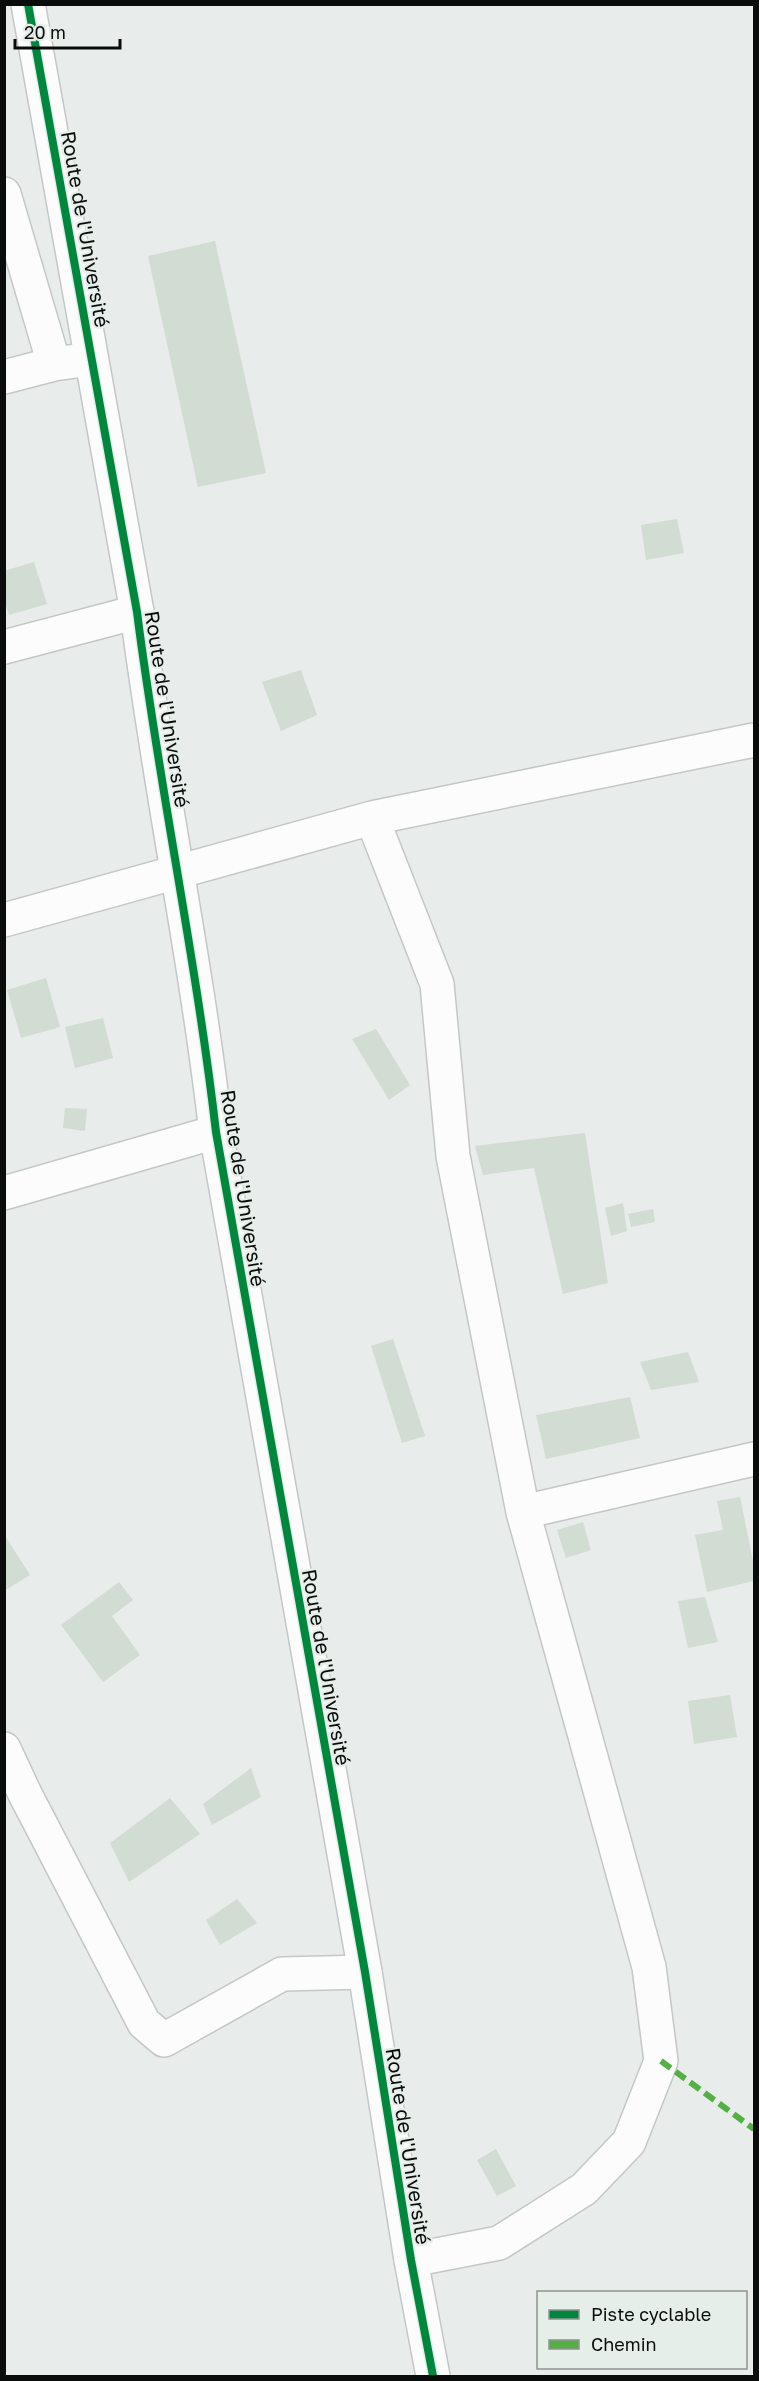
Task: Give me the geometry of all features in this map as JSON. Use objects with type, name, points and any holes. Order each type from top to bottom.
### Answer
[{"type":"street","name":"Route de l'Université","points":[[28,4],[137,612],[148,704],[208,1065],[216,1132],[365,1972],[411,2260],[433,2376]]},
{"type":"street","points":[[4,194],[54,364]]},
{"type":"street","points":[[4,377],[54,364],[93,358]]},
{"type":"street","points":[[4,647],[137,612]]},
{"type":"street","points":[[4,920],[372,818],[754,740]]},
{"type":"street","points":[[372,818],[437,984],[453,1156],[523,1512],[649,1967],[661,2061],[629,2142],[584,2189],[499,2243],[411,2260]]},
{"type":"street","points":[[4,1193],[216,1132]]},
{"type":"street","points":[[523,1512],[754,1460]]},
{"type":"street","points":[[4,1749],[15,1801],[144,2023],[164,2040],[282,1974],[365,1972]]},
{"type":"building","points":[[215,241],[266,473],[198,487],[148,256]]},
{"type":"building","points":[[677,519],[684,553],[646,560],[641,525]]},
{"type":"building","points":[[34,562],[47,604],[9,615],[4,599],[4,571]]},
{"type":"building","points":[[301,670],[317,715],[281,731],[262,682]]},
{"type":"building","points":[[46,978],[60,1027],[21,1038],[7,990]]},
{"type":"building","points":[[103,1018],[113,1058],[75,1068],[65,1027]]},
{"type":"building","points":[[376,1029],[410,1085],[389,1100],[352,1039]]},
{"type":"building","points":[[65,1108],[87,1109],[85,1131],[63,1128]]},
{"type":"building","points":[[585,1133],[608,1283],[563,1294],[534,1168],[483,1175],[475,1146]]},
{"type":"building","points":[[623,1203],[627,1231],[611,1236],[605,1208]]},
{"type":"building","points":[[653,1209],[655,1222],[631,1227],[628,1214]]},
{"type":"building","points":[[393,1339],[425,1436],[402,1443],[371,1346]]},
{"type":"building","points":[[688,1352],[699,1382],[651,1390],[640,1362]]},
{"type":"building","points":[[630,1397],[640,1438],[546,1459],[536,1415]]},
{"type":"building","points":[[740,1497],[754,1566],[754,1581],[707,1592],[695,1535],[723,1530],[717,1501]]},
{"type":"building","points":[[583,1522],[591,1550],[566,1558],[557,1530]]},
{"type":"building","points":[[4,1534],[30,1575],[4,1591]]},
{"type":"building","points":[[119,1582],[133,1600],[112,1616],[140,1655],[103,1682],[61,1625]]},
{"type":"building","points":[[705,1597],[718,1642],[688,1648],[678,1601]]},
{"type":"building","points":[[730,1695],[737,1737],[694,1744],[688,1701]]},
{"type":"building","points":[[251,1768],[261,1797],[212,1825],[203,1804]]},
{"type":"building","points":[[170,1798],[200,1834],[129,1882],[110,1843]]},
{"type":"building","points":[[237,1899],[257,1923],[220,1945],[206,1920]]},
{"type":"building","points":[[496,2149],[516,2186],[497,2196],[477,2160]]},
{"type":"marked path","points":[[661,2061],[754,2129]]},
{"type":"cycle path","points":[[28,4],[137,612],[208,1067],[216,1132],[365,1972],[411,2260],[433,2376]]}]
